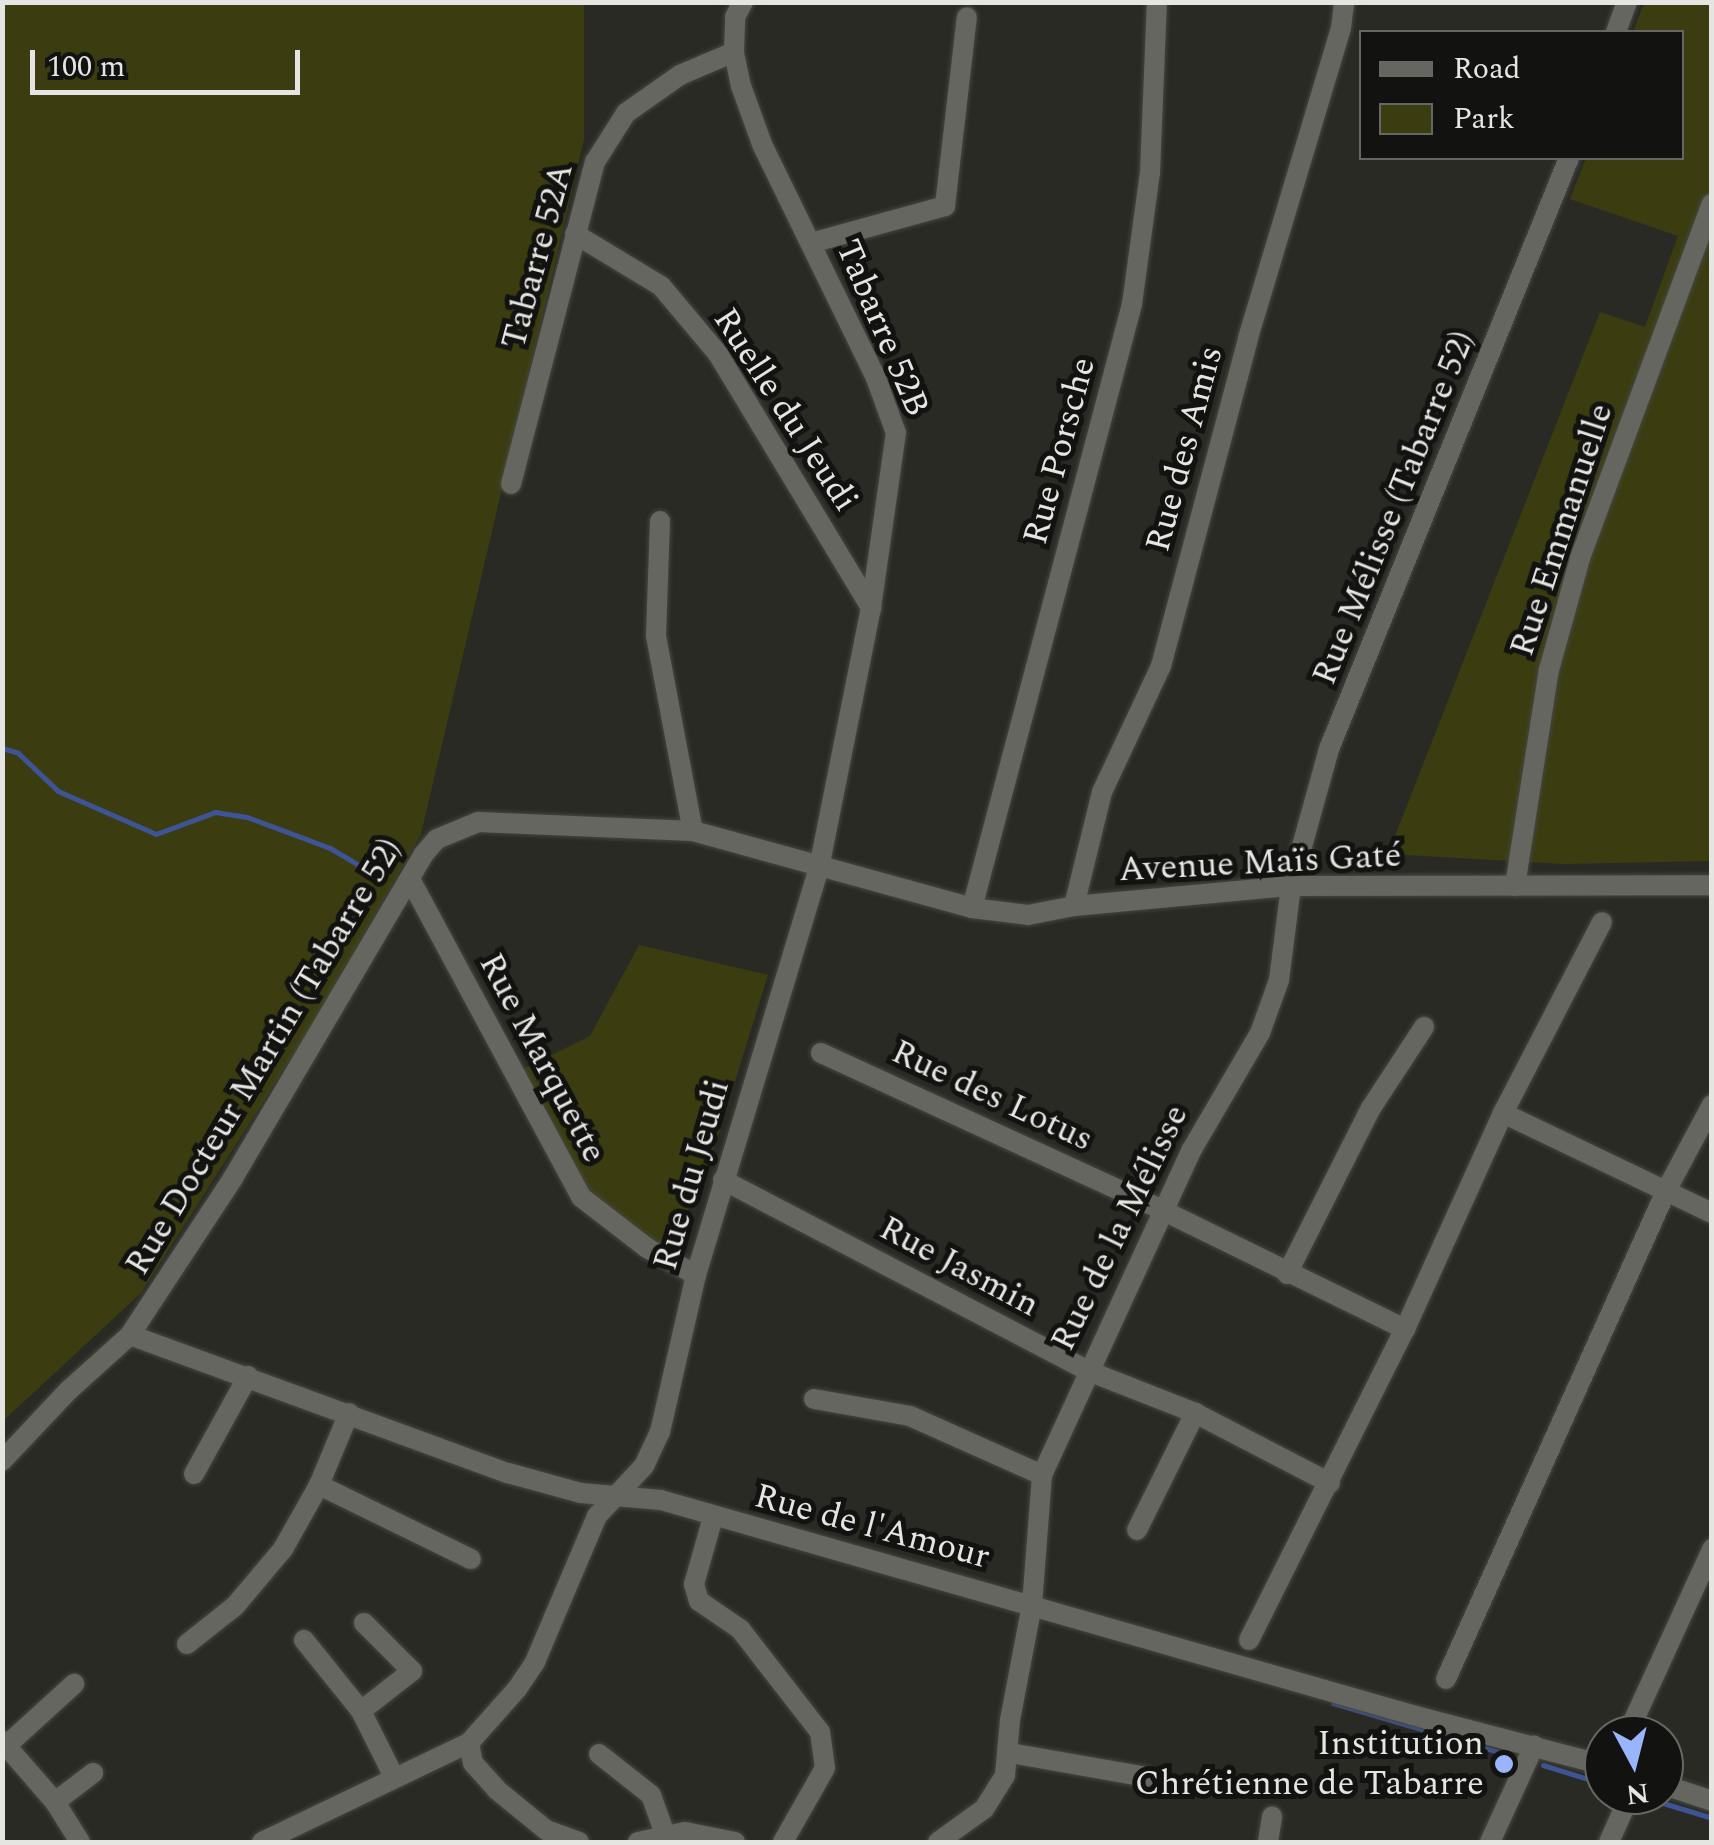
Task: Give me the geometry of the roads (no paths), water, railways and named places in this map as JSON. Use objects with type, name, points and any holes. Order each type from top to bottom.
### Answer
[{"type":"street","name":"Tabarre 52B","points":[[743,2],[735,18],[734,52],[762,144],[876,378],[896,433],[871,608],[819,868]]},
{"type":"street","name":"Rue Porsche","points":[[972,908],[1132,304],[1150,173],[1157,2]]},
{"type":"street","name":"Rue des Amis","points":[[1074,906],[1102,792],[1161,666],[1248,338],[1341,28],[1344,2]]},
{"type":"street","points":[[1617,30],[1627,2]]},
{"type":"street","points":[[811,243],[946,206],[967,17]]},
{"type":"street","name":"Tabarre 52A","points":[[511,484],[594,162],[626,113],[680,75],[734,52]]},
{"type":"street","name":"Rue Mélisse (Tabarre 52)","points":[[1291,886],[1330,749],[1568,160]]},
{"type":"street","name":"Rue Emmanuelle","points":[[1515,886],[1548,670],[1580,558],[1712,204]]},
{"type":"street","name":"Ruelle du Jeudi","points":[[575,234],[661,286],[718,354],[871,608]]},
{"type":"street","points":[[660,521],[656,636],[693,831]]},
{"type":"street","name":"Rue Docteur Martin (Tabarre 52)","points":[[2,1461],[69,1390],[130,1335],[233,1178],[437,839],[478,822],[693,831],[819,868]]},
{"type":"street","name":"Avenue Maïs Gaté","points":[[819,868],[972,908],[1028,915],[1074,906],[1291,886],[1712,885]]},
{"type":"street","name":"Rue du Jeudi","points":[[469,1743],[517,1690],[534,1662],[598,1516],[644,1466],[660,1432],[696,1276],[819,868]]},
{"type":"street","name":"Rue Marquette","points":[[410,879],[581,1197],[647,1248],[696,1276]]},
{"type":"street","name":"Rue de la Mélisse","points":[[938,1842],[995,1798],[1010,1753],[1010,1720],[1032,1605],[1042,1475],[1086,1370],[1162,1210],[1260,1033],[1279,980],[1291,886]]},
{"type":"street","points":[[1248,1640],[1405,1329],[1503,1113],[1602,922]]},
{"type":"street","points":[[1287,1274],[1371,1108],[1424,1027]]},
{"type":"street","name":"Rue des Lotus","points":[[821,1053],[1162,1210],[1405,1329]]},
{"type":"street","points":[[1446,1679],[1666,1191],[1712,1105]]},
{"type":"street","points":[[1503,1113],[1712,1212]]},
{"type":"street","name":"Rue Jasmin","points":[[724,1180],[1086,1370],[1195,1414],[1330,1483]]},
{"type":"street","name":"Rue de l'Amour","points":[[130,1335],[508,1474],[581,1493],[661,1500],[1584,1759]]},
{"type":"street","points":[[194,1474],[248,1376]]},
{"type":"street","points":[[814,1400],[910,1416],[1042,1475]]},
{"type":"street","points":[[187,1644],[248,1592],[294,1533],[349,1413]]},
{"type":"street","points":[[1136,1530],[1195,1414]]},
{"type":"street","points":[[319,1485],[471,1559]]},
{"type":"street","points":[[712,1517],[694,1584],[699,1600],[740,1629],[820,1732],[825,1768],[783,1842]]},
{"type":"street","points":[[1636,1715],[1712,1549]]},
{"type":"street","points":[[361,1711],[412,1672],[364,1623]]},
{"type":"street","points":[[304,1640],[361,1711],[393,1775]]},
{"type":"street","points":[[74,1684],[5,1743],[56,1802],[80,1842]]},
{"type":"street","points":[[262,1842],[393,1775],[469,1743],[472,1763],[497,1790],[546,1830],[579,1842]]},
{"type":"street","points":[[1490,1842],[1534,1746]]},
{"type":"street","points":[[1010,1753],[1146,1777]]},
{"type":"street","points":[[599,1754],[651,1795],[665,1834]]},
{"type":"street","points":[[56,1802],[93,1773]]},
{"type":"street","points":[[1684,1792],[1712,1802]]},
{"type":"street","points":[[1609,1842],[1621,1815]]},
{"type":"street","points":[[1268,1842],[1272,1816]]},
{"type":"street","points":[[638,1842],[665,1834],[705,1833],[735,1842]]},
{"type":"waterway","points":[[2,748],[18,753],[58,791],[156,834],[215,812],[247,817],[330,848],[367,870]]},
{"type":"waterway","points":[[1333,1703],[1508,1755]]},
{"type":"waterway","points":[[1543,1765],[1584,1778]]},
{"type":"waterway","points":[[1684,1809],[1712,1818]]},
{"type":"place","name":"Institution Chrétienne de Tabarre","points":[[1504,1764]]}]
